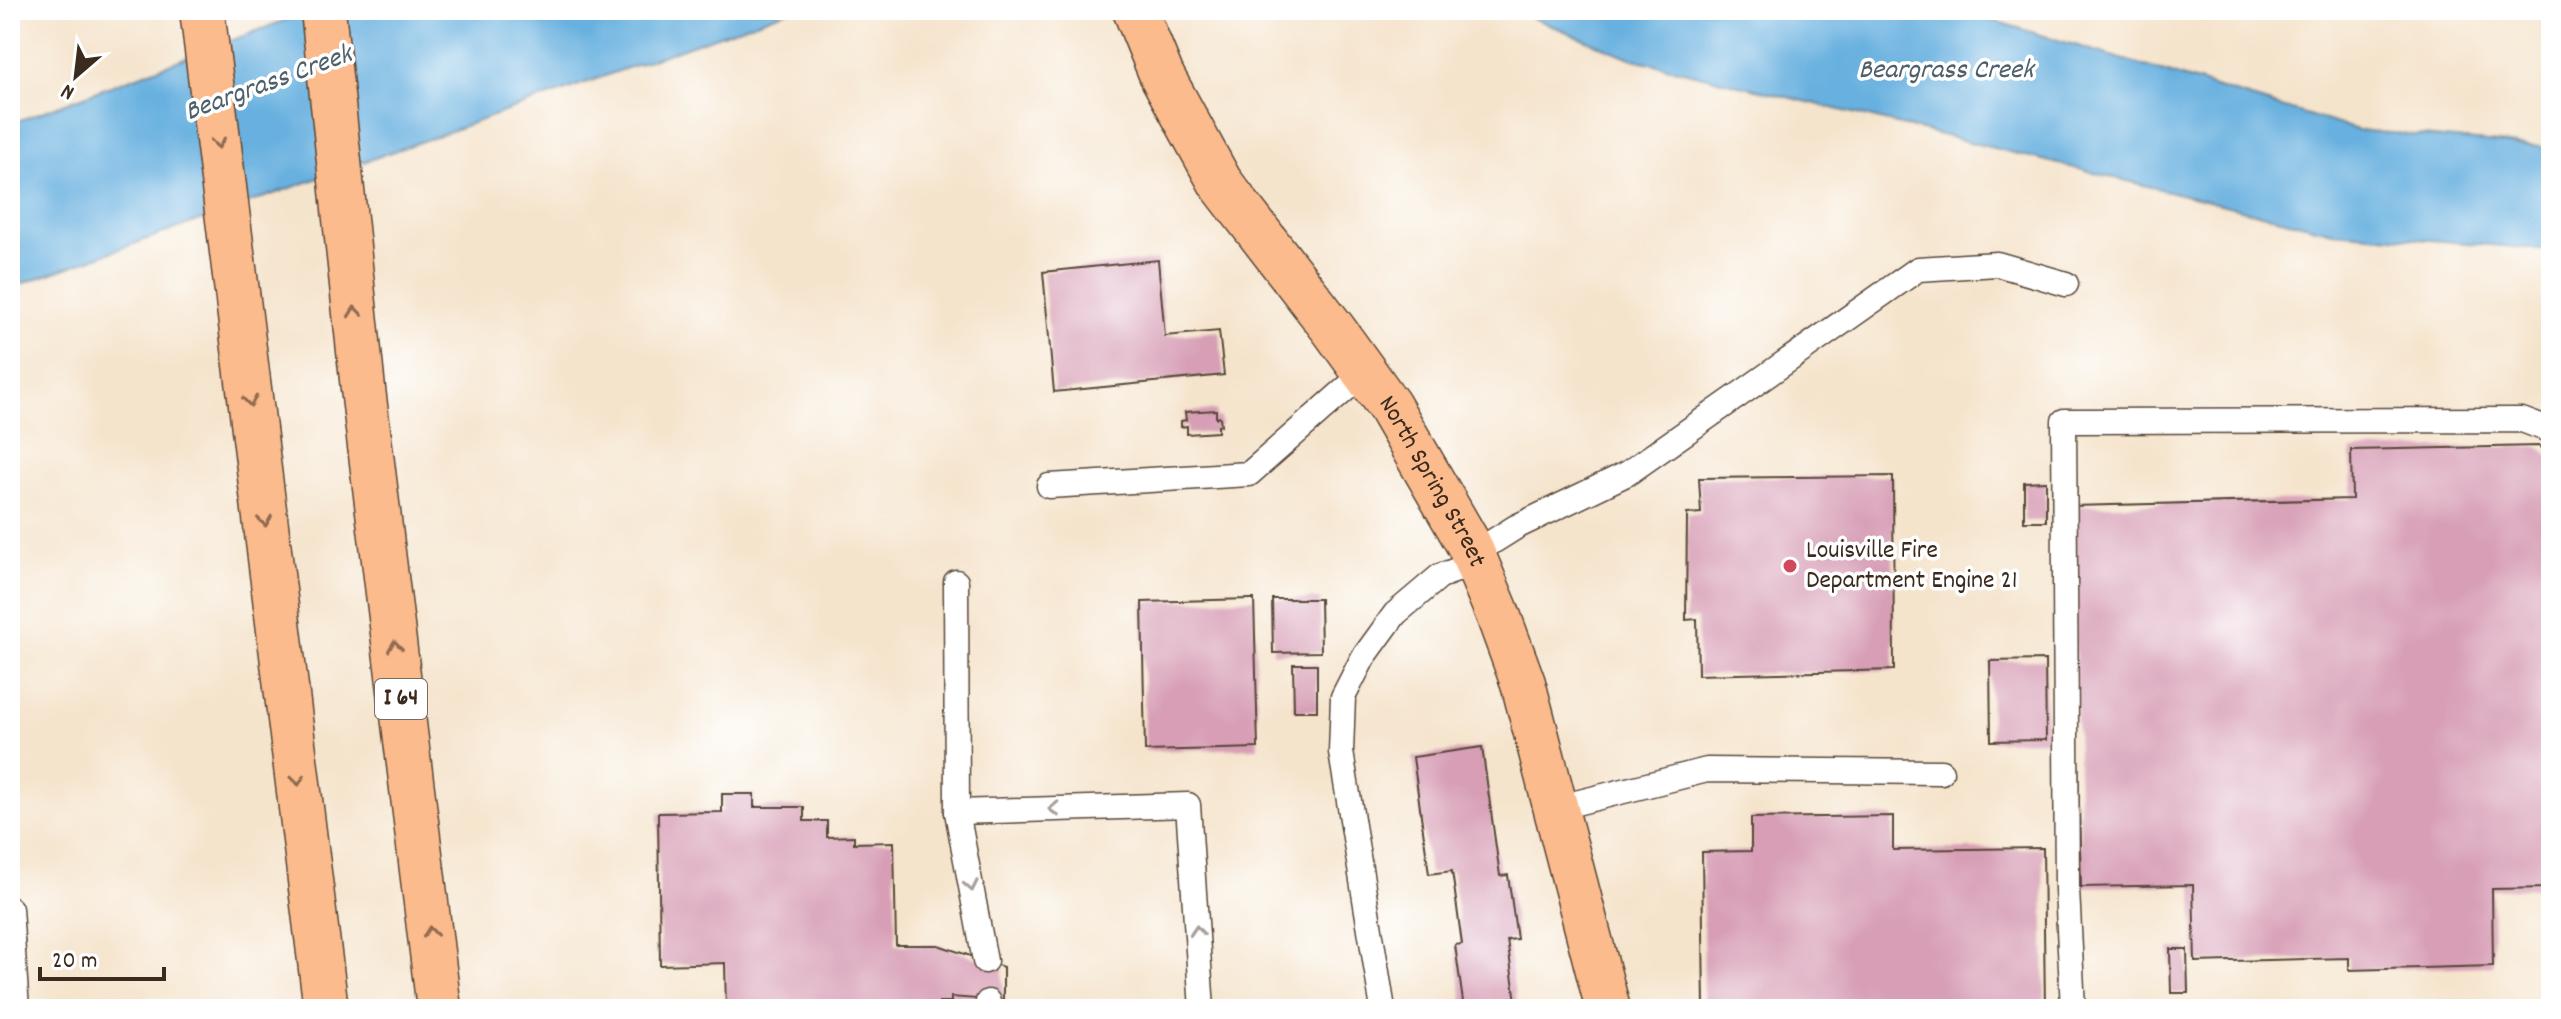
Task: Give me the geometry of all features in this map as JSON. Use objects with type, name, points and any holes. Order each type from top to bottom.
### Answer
[{"type":"main road","points":[[202,10],[326,1009]]},
{"type":"main road","name":"I 64","points":[[323,10],[363,389],[439,1009]]},
{"type":"main road","name":"North Spring Street","points":[[1135,10],[1162,76],[1220,182],[1389,406],[1474,558],[1523,683],[1608,1009]]},
{"type":"lane","points":[[1383,1009],[1341,752],[1343,697],[1363,658],[1395,614],[1440,576],[1474,558],[1516,527],[1628,473],[1918,269],[1997,264],[2066,284]]},
{"type":"lane","points":[[1049,486],[1249,474],[1365,372]]},
{"type":"lane","points":[[2073,1009],[2067,889],[2064,421],[2522,420],[2551,431]]},
{"type":"lane","points":[[956,582],[957,812],[985,961]]},
{"type":"lane","points":[[1556,808],[1707,770],[1941,772]]},
{"type":"lane","points":[[957,812],[1188,805],[1202,1009]]},
{"type":"lane","points":[[10,909],[17,1009]]},
{"type":"water","name":"Beargrass Creek","points":[[312,10],[790,10],[10,288],[10,124]]},
{"type":"water","name":"Beargrass Creek","points":[[1514,10],[1958,10],[2358,130],[2551,148],[2551,250],[2333,232],[1630,58]]},
{"type":"building","points":[[1158,260],[1165,336],[1219,331],[1224,375],[1054,392],[1043,272]]},
{"type":"building","points":[[1216,410],[1216,418],[1220,417],[1221,425],[1218,432],[1187,434],[1187,426],[1181,427],[1181,421],[1186,420],[1185,412]]},
{"type":"building","points":[[2539,446],[2551,457],[2551,888],[2492,889],[2493,966],[2349,970],[2349,958],[2195,962],[2193,885],[2081,887],[2072,506],[2352,499],[2351,450]]},
{"type":"building","name":"Louisville Fire Department Engine 21","points":[[1893,476],[1894,670],[1698,675],[1697,619],[1686,620],[1687,514],[1701,513],[1699,478]]},
{"type":"building","points":[[2046,481],[2046,521],[2024,521],[2024,482]]},
{"type":"building","points":[[1254,599],[1258,748],[1145,751],[1142,602]]},
{"type":"building","points":[[1272,599],[1320,599],[1321,652],[1273,653]]},
{"type":"building","points":[[2045,660],[2046,740],[1991,741],[1990,661]]},
{"type":"building","points":[[1293,664],[1317,664],[1317,711],[1294,711]]},
{"type":"building","points":[[1482,747],[1500,876],[1508,875],[1517,939],[1507,940],[1517,1008],[1510,1009],[1464,1009],[1455,945],[1462,944],[1452,871],[1429,874],[1413,757]]},
{"type":"building","points":[[722,794],[754,794],[754,807],[804,807],[804,821],[827,821],[827,837],[854,836],[854,843],[894,842],[896,945],[938,945],[1003,967],[1003,1001],[951,997],[951,1002],[939,1002],[940,1009],[726,1009],[725,963],[660,965],[658,813],[722,812]]},
{"type":"building","points":[[1893,816],[1893,850],[2043,848],[2045,1009],[1704,1009],[1702,852],[1751,851],[1751,818]]},
{"type":"building","points":[[2170,949],[2187,949],[2188,993],[2171,993]]},
{"type":"building","points":[[93,1004],[93,1009],[50,1009],[50,1007]]},
{"type":"place","name":"Louisville Fire Department Engine 21","points":[[1790,566]]}]
